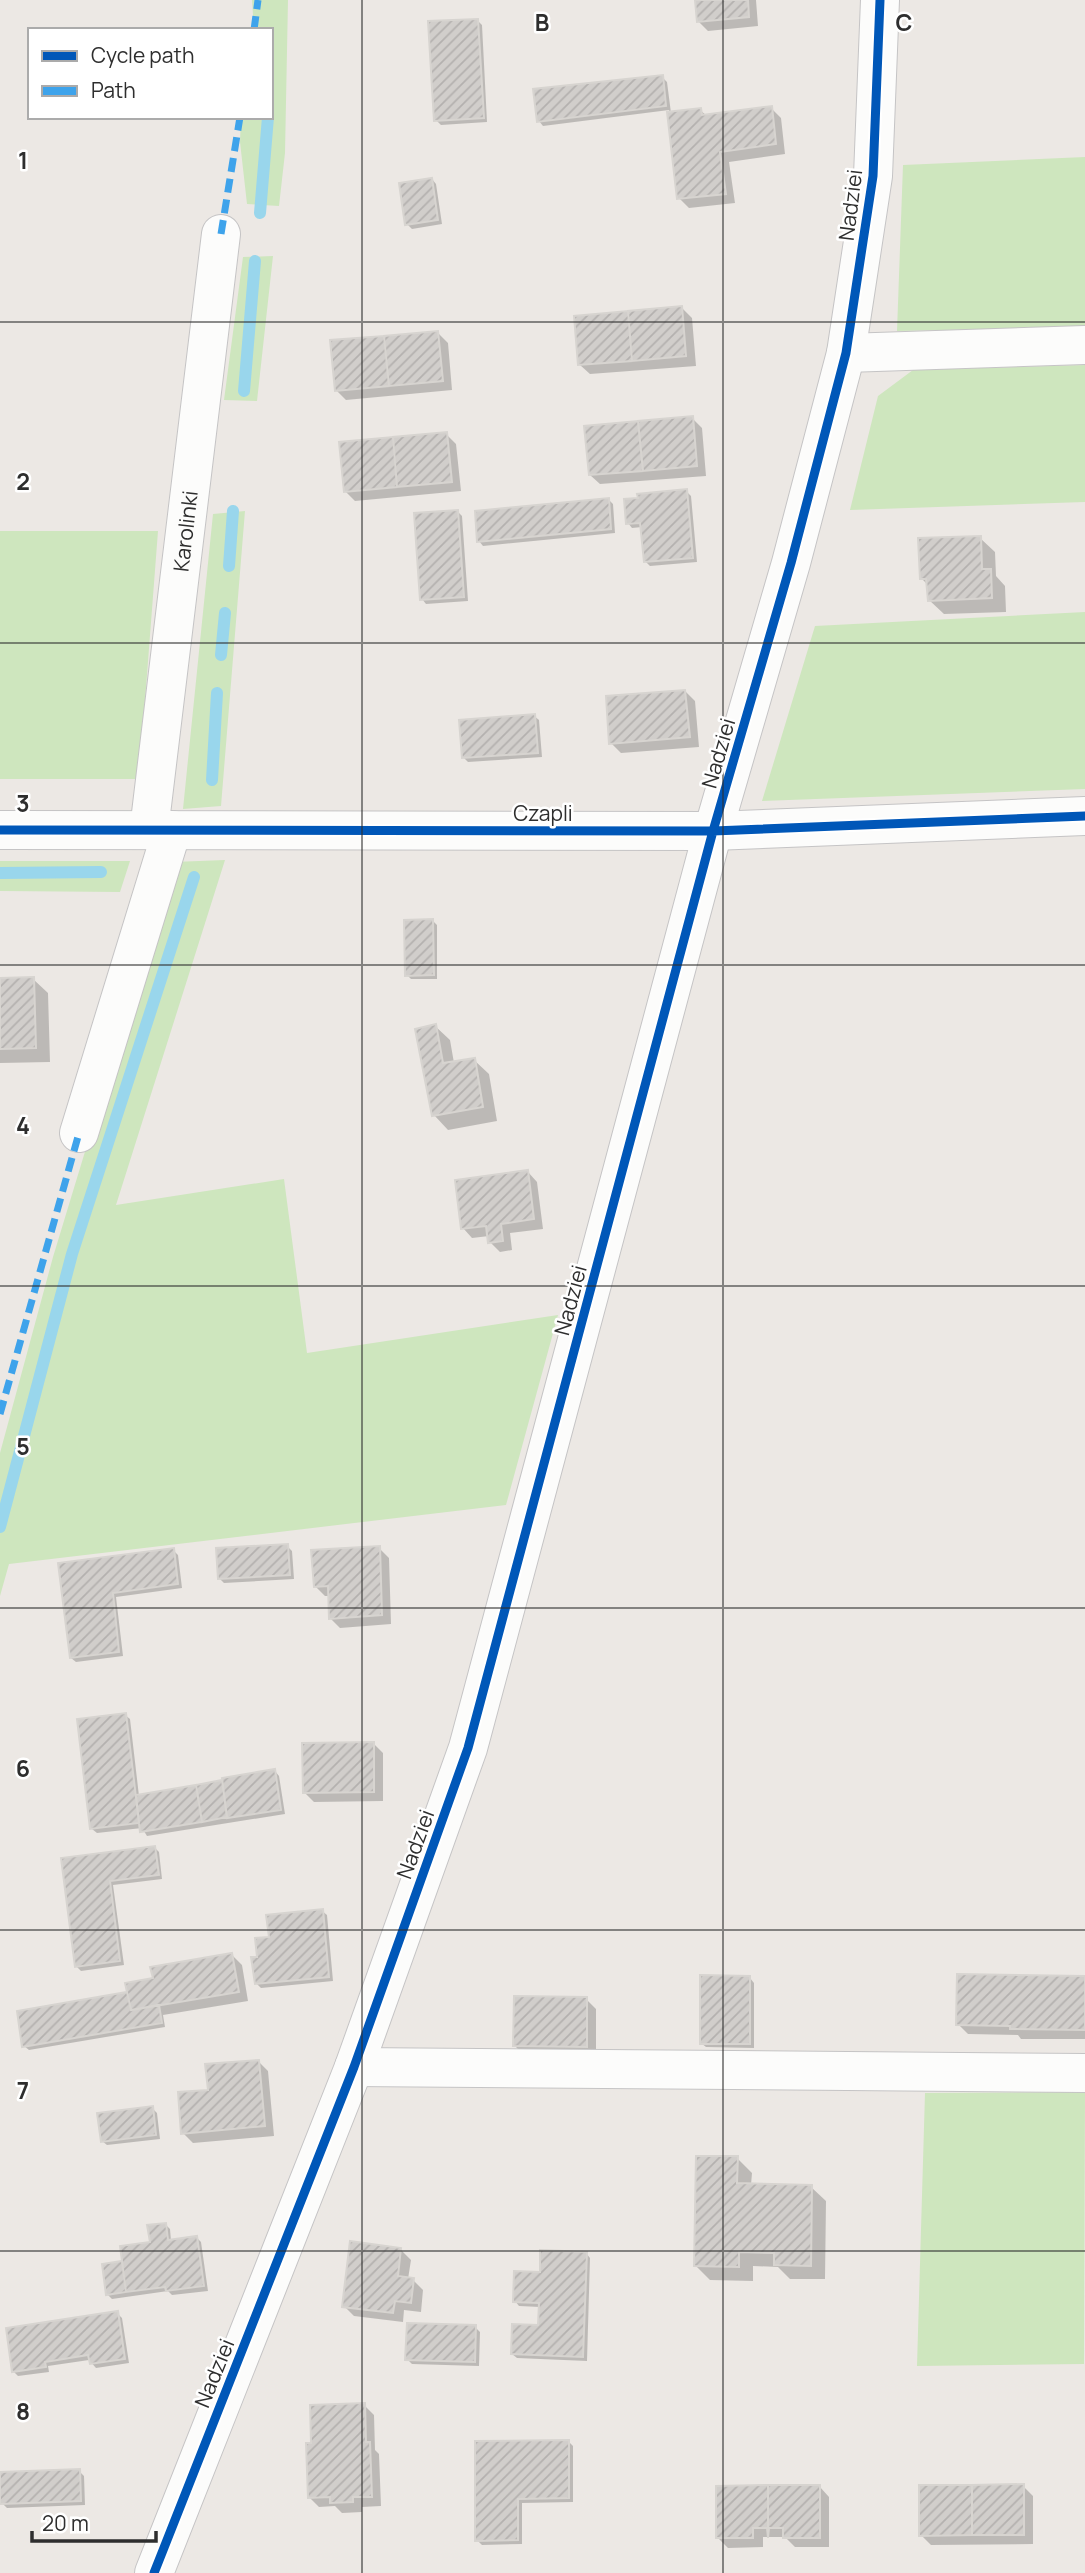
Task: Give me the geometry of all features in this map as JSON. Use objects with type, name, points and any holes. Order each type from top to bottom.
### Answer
[{"type":"street","name":"Nadziei","points":[[154,2573],[354,2067],[468,1748],[713,831],[792,562],[846,352],[873,176],[880,0]]},
{"type":"street","name":"Karolinki","points":[[79,1133],[161,830],[221,234]]},
{"type":"street","points":[[846,352],[1085,345]]},
{"type":"street","name":"Czapli","points":[[0,830],[713,831],[1085,816]]},
{"type":"street","points":[[354,2067],[1085,2073]]},
{"type":"green space","points":[[252,0],[288,0],[285,153],[279,206],[247,204],[240,142],[241,119],[273,119],[273,28],[254,28]]},
{"type":"green space","points":[[1085,157],[1085,327],[897,331],[903,165]]},
{"type":"green space","points":[[273,256],[257,401],[224,400],[243,257]]},
{"type":"green space","points":[[1085,365],[1085,502],[850,510],[878,396],[913,370]]},
{"type":"green space","points":[[245,511],[221,806],[183,809],[213,514]]},
{"type":"green space","points":[[0,531],[158,531],[139,779],[0,779]]},
{"type":"green space","points":[[1085,612],[1085,789],[762,801],[815,626]]},
{"type":"green space","points":[[225,860],[116,1205],[284,1179],[307,1353],[558,1315],[506,1505],[9,1564],[0,1596],[0,1453],[53,1257],[173,862]]},
{"type":"green space","points":[[0,861],[130,861],[120,892],[0,891]]},
{"type":"green space","points":[[1085,2092],[1084,2364],[917,2366],[925,2093]]},
{"type":"building","points":[[695,0],[748,0],[749,17],[697,22]]},
{"type":"building","points":[[478,19],[484,118],[434,121],[428,21]]},
{"type":"building","points":[[663,75],[666,106],[537,122],[533,89]]},
{"type":"building","points":[[772,106],[776,144],[720,152],[726,194],[677,199],[667,112],[701,108],[702,115]]},
{"type":"building","points":[[432,178],[438,220],[405,225],[399,183]]},
{"type":"building","points":[[682,306],[686,356],[632,361],[628,311]]},
{"type":"building","points":[[628,311],[632,361],[578,365],[574,316]]},
{"type":"building","points":[[438,331],[443,381],[389,386],[384,336]]},
{"type":"building","points":[[384,336],[389,386],[335,391],[330,340]]},
{"type":"building","points":[[693,416],[697,466],[643,471],[638,421]]},
{"type":"building","points":[[638,421],[643,471],[589,475],[584,426]]},
{"type":"building","points":[[447,432],[452,482],[397,487],[393,437]]},
{"type":"building","points":[[393,437],[397,487],[344,492],[339,442]]},
{"type":"building","points":[[687,489],[693,558],[644,562],[640,523],[626,524],[624,499],[638,498],[637,494]]},
{"type":"building","points":[[609,498],[611,529],[477,542],[475,511]]},
{"type":"building","points":[[458,510],[464,597],[420,600],[414,513]]},
{"type":"building","points":[[981,536],[982,569],[991,569],[992,598],[928,601],[926,579],[920,579],[918,538]]},
{"type":"building","points":[[685,690],[690,737],[609,744],[606,696]]},
{"type":"building","points":[[535,714],[538,753],[462,758],[459,720]]},
{"type":"building","points":[[433,919],[434,975],[405,976],[404,920]]},
{"type":"building","points":[[34,977],[36,1048],[0,1049],[0,978]]},
{"type":"building","points":[[436,1024],[443,1063],[475,1058],[483,1107],[432,1116],[415,1029]]},
{"type":"building","points":[[528,1170],[534,1219],[501,1224],[503,1241],[488,1243],[486,1226],[461,1229],[455,1180]]},
{"type":"building","points":[[288,1544],[290,1575],[218,1579],[216,1548]]},
{"type":"building","points":[[380,1546],[382,1615],[329,1619],[328,1586],[314,1587],[311,1550]]},
{"type":"building","points":[[174,1548],[178,1584],[113,1593],[119,1652],[70,1658],[58,1563]]},
{"type":"building","points":[[126,1713],[139,1823],[90,1829],[77,1719]]},
{"type":"building","points":[[374,1742],[374,1792],[303,1793],[302,1743]]},
{"type":"building","points":[[275,1769],[281,1810],[227,1818],[222,1778]]},
{"type":"building","points":[[222,1780],[227,1817],[202,1822],[196,1785]]},
{"type":"building","points":[[196,1785],[202,1822],[140,1832],[136,1795]]},
{"type":"building","points":[[155,1846],[159,1875],[110,1881],[120,1961],[75,1967],[61,1858]]},
{"type":"building","points":[[323,1909],[329,1977],[255,1984],[251,1957],[257,1957],[255,1938],[269,1937],[266,1915]]},
{"type":"building","points":[[232,1953],[239,1992],[131,2010],[125,1983],[153,1978],[150,1967]]},
{"type":"building","points":[[957,1974],[1085,1976],[1085,2030],[956,2025]]},
{"type":"building","points":[[700,1975],[750,1976],[750,2044],[700,2044]]},
{"type":"building","points":[[127,1992],[131,2010],[159,2005],[162,2023],[22,2047],[17,2011]]},
{"type":"building","points":[[514,1996],[587,1997],[587,2047],[513,2046]]},
{"type":"building","points":[[259,2060],[265,2126],[181,2134],[178,2092],[208,2090],[205,2064]]},
{"type":"building","points":[[153,2106],[156,2135],[101,2142],[97,2113]]},
{"type":"building","points":[[696,2156],[738,2156],[737,2183],[812,2185],[811,2266],[774,2265],[774,2253],[739,2252],[739,2267],[694,2266]]},
{"type":"building","points":[[166,2223],[168,2240],[197,2236],[204,2286],[126,2292],[120,2246],[150,2242],[147,2225]]},
{"type":"building","points":[[350,2241],[401,2248],[398,2276],[414,2278],[411,2303],[395,2301],[393,2313],[342,2307]]},
{"type":"building","points":[[540,2250],[587,2252],[583,2357],[511,2354],[512,2324],[538,2325],[539,2303],[513,2302],[514,2271],[540,2272]]},
{"type":"building","points":[[122,2261],[126,2292],[106,2295],[102,2264]]},
{"type":"building","points":[[118,2311],[125,2359],[90,2364],[88,2355],[45,2362],[46,2367],[12,2372],[6,2328]]},
{"type":"building","points":[[407,2323],[476,2325],[475,2362],[405,2360]]},
{"type":"building","points":[[365,2403],[372,2497],[353,2497],[353,2502],[330,2503],[330,2497],[308,2498],[306,2443],[311,2443],[310,2405]]},
{"type":"building","points":[[569,2440],[569,2498],[518,2499],[518,2540],[475,2541],[475,2441]]},
{"type":"building","points":[[80,2469],[81,2501],[0,2504],[0,2472]]},
{"type":"building","points":[[1024,2484],[1024,2535],[972,2535],[972,2485]]},
{"type":"building","points":[[768,2485],[768,2538],[767,2528],[753,2528],[753,2538],[716,2538],[716,2486]]},
{"type":"building","points":[[768,2485],[820,2485],[820,2538],[783,2538],[783,2528],[769,2528],[768,2538]]},
{"type":"building","points":[[919,2485],[972,2485],[972,2535],[919,2536]]},
{"type":"waterway","points":[[260,213],[268,119]]},
{"type":"waterway","points":[[244,391],[255,261]]},
{"type":"waterway","points":[[229,566],[233,511]]},
{"type":"waterway","points":[[221,655],[225,613]]},
{"type":"waterway","points":[[212,780],[217,693]]},
{"type":"waterway","points":[[0,873],[101,872]]},
{"type":"waterway","points":[[0,1527],[72,1254],[194,877]]},
{"type":"marked path","points":[[254,28],[258,0]]},
{"type":"marked path","points":[[221,234],[240,119]]},
{"type":"marked path","points":[[0,1414],[79,1133]]},
{"type":"cycle path","points":[[154,2573],[354,2067],[468,1748],[713,831],[791,563],[846,353],[873,176],[880,0]]},
{"type":"cycle path","points":[[0,830],[713,831],[1085,816]]}]
